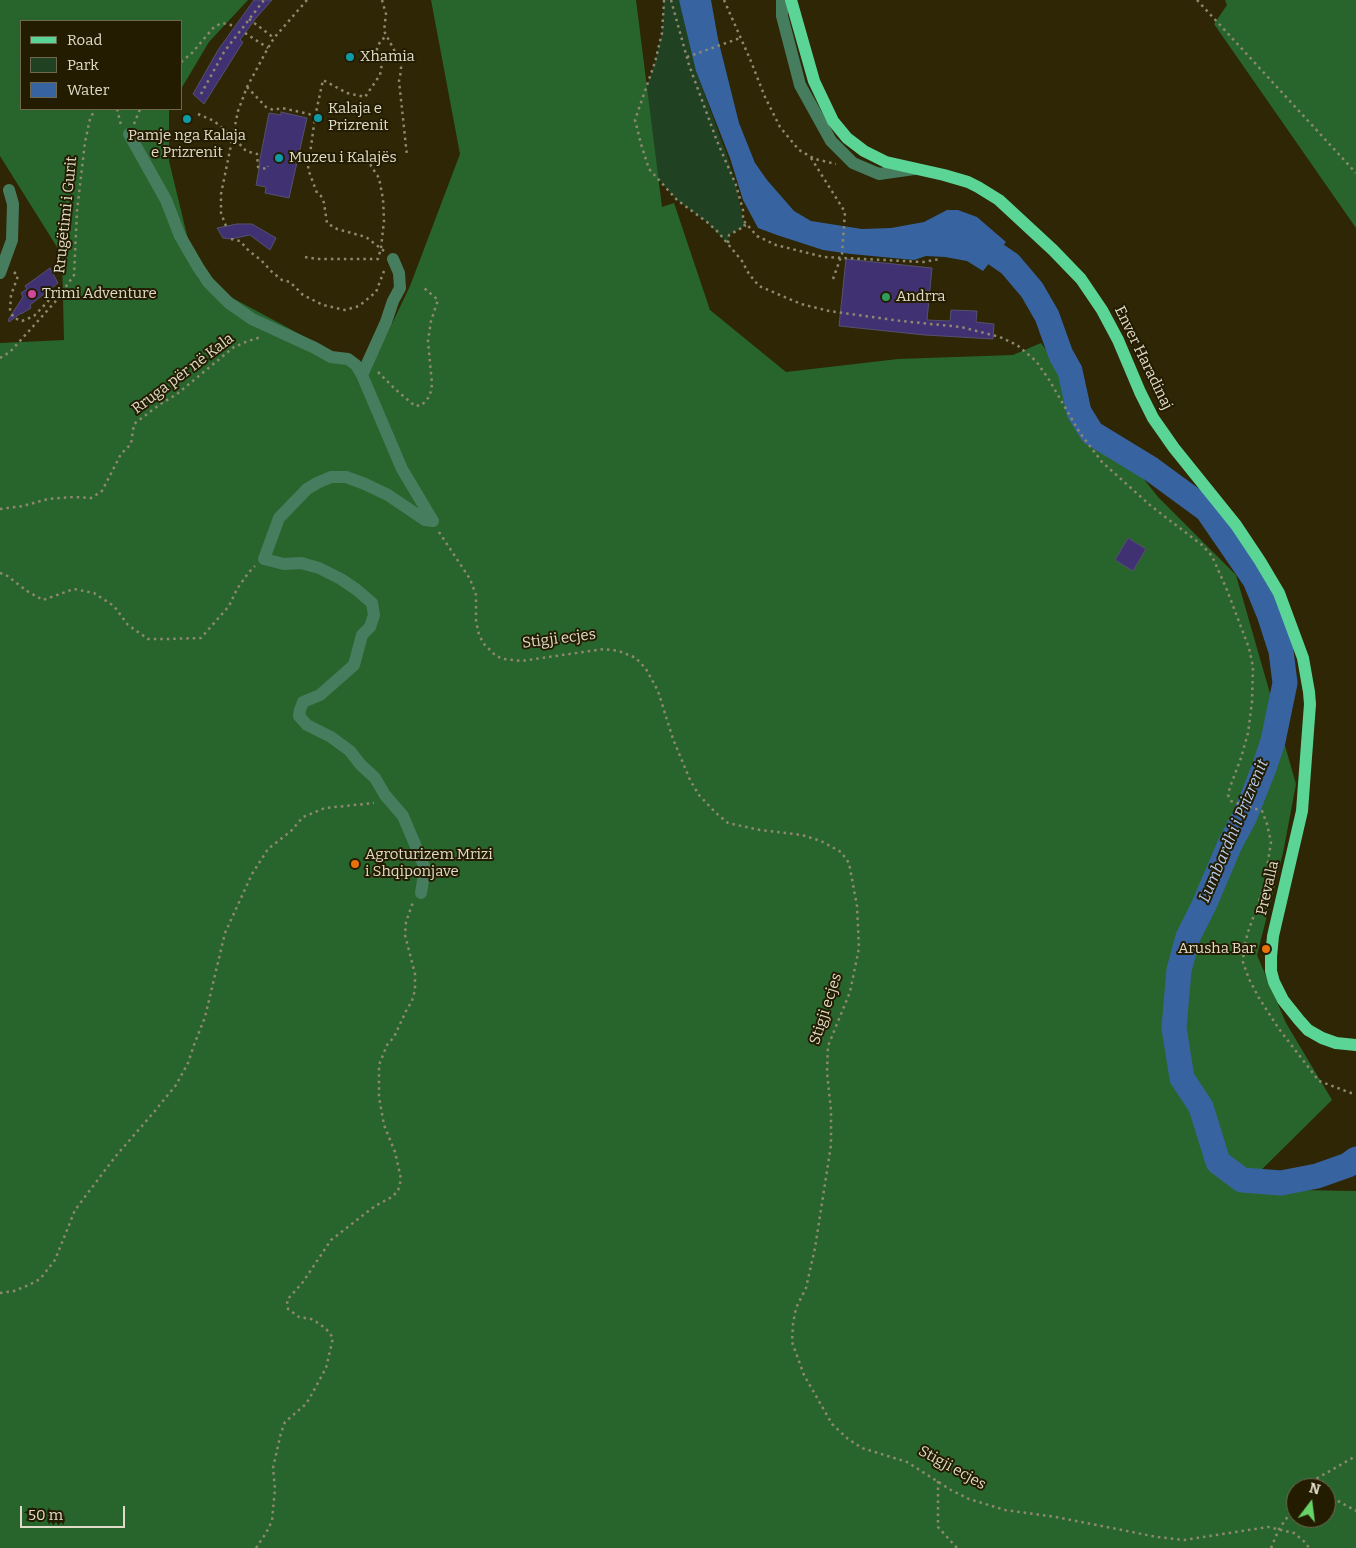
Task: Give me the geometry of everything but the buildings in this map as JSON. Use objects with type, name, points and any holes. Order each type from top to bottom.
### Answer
[{"type":"main road","name":"Enver Haradinaj","points":[[791,0],[814,81],[833,121],[840,131],[856,146],[876,158],[968,182],[999,200],[1081,279],[1102,310],[1118,340],[1153,418],[1174,448],[1236,525],[1260,561],[1278,593],[1303,658],[1310,692]]},
{"type":"main road","name":"Prevalla","points":[[1310,692],[1302,811],[1274,936],[1271,971],[1283,1000],[1308,1030],[1336,1043],[1356,1045]]},
{"type":"lane","points":[[782,0],[782,16],[800,85],[831,142],[854,163],[879,174],[914,169]]},
{"type":"lane","points":[[129,134],[166,200],[180,236],[208,282],[228,303],[252,318],[331,357],[348,359],[364,370],[402,469],[433,521]]},
{"type":"lane","points":[[2,268],[12,240],[13,204],[9,190]]},
{"type":"lane","points":[[364,370],[400,288],[399,273],[393,259]]},
{"type":"lane","points":[[421,893],[425,868],[403,816],[385,795],[375,778],[350,751],[331,737],[307,725],[300,716],[303,702],[320,695],[354,665],[362,635],[370,628],[374,615],[372,603],[341,579],[319,568],[301,563],[284,564],[264,559],[280,518],[307,489],[331,477],[346,477],[388,494],[425,520],[433,521]]},
{"type":"path","points":[[202,94],[224,52],[264,0]]},
{"type":"path","points":[[226,226],[221,213],[221,194],[238,111],[247,88],[274,38],[307,0]]},
{"type":"path","points":[[382,0],[386,14],[384,31],[401,63],[399,81],[407,156]]},
{"type":"path","points":[[664,0],[662,33],[657,55],[635,120],[649,169],[677,200],[708,222],[742,261],[749,274],[759,286],[801,304],[829,310],[901,321],[961,327],[1000,337],[1016,345],[1036,361],[1080,433],[1102,462],[1151,506],[1202,545],[1212,556],[1227,590],[1253,667],[1252,702],[1248,733],[1242,758],[1228,795],[1231,801],[1262,811]]},
{"type":"path","points":[[671,0],[687,57],[717,141],[736,185],[743,210],[745,226],[729,235],[728,244]]},
{"type":"path","points":[[724,0],[765,97],[780,127],[799,150],[815,160],[832,164],[854,163]]},
{"type":"path","points":[[1197,0],[1356,172]]},
{"type":"path","points":[[249,19],[274,38]]},
{"type":"path","points":[[182,61],[192,53],[214,27],[222,23],[235,26]]},
{"type":"path","points":[[245,33],[268,48]]},
{"type":"path","points":[[232,239],[240,241],[282,280],[290,282],[304,295],[323,305],[345,310],[359,306],[376,292],[384,270],[393,259],[366,237],[337,229],[327,223],[324,203],[321,196],[317,193],[308,169],[315,117],[323,80],[347,93],[365,97],[380,75],[382,63],[377,56],[377,48],[381,40],[386,37]]},
{"type":"path","points":[[687,57],[740,38]]},
{"type":"path","points":[[247,88],[266,107],[274,110],[282,108],[315,117]]},
{"type":"path","name":"Rrugëtimi i Gurit","points":[[0,358],[10,352],[55,302],[74,275],[77,211],[84,152],[90,119],[94,110]]},
{"type":"path","points":[[198,114],[214,121],[246,151],[257,154],[258,166],[267,169],[268,166]]},
{"type":"path","points":[[305,257],[317,259],[378,259],[384,221],[383,199],[379,178],[371,166],[368,155]]},
{"type":"path","points":[[810,157],[845,212],[841,256],[833,279]]},
{"type":"path","points":[[743,220],[757,236],[776,245],[824,257],[841,256],[923,262],[940,259]]},
{"type":"path","points":[[2,268],[18,276],[11,296],[10,312],[14,318],[22,321],[34,316],[52,297]]},
{"type":"path","points":[[364,370],[375,369],[394,389],[415,406],[426,402],[431,392],[432,384],[428,340],[431,321],[438,300],[424,288]]},
{"type":"path","name":"Rruga për në Kala","points":[[0,509],[23,506],[48,499],[91,498],[102,491],[121,454],[131,444],[134,424],[158,405],[177,394],[234,348],[248,340],[264,336],[273,328]]},
{"type":"path","name":"Stigji ecjes","points":[[433,521],[470,579],[476,595],[476,621],[479,635],[484,644],[496,656],[521,661],[604,649],[619,650],[636,658],[646,669],[658,691],[690,780],[699,795],[716,813],[728,823],[760,830],[802,834],[841,852],[849,862],[857,906],[859,948],[850,992],[828,1046],[827,1073],[831,1110],[831,1144],[815,1248],[806,1288],[796,1308],[792,1342],[804,1375],[832,1424],[848,1439],[862,1448],[908,1462],[969,1499],[1005,1510],[1056,1517],[1157,1537],[1184,1540],[1268,1527],[1279,1528],[1294,1533],[1309,1548]]},
{"type":"path","points":[[0,573],[43,600],[74,589],[94,593],[114,606],[128,626],[148,639],[201,638],[229,606],[248,572],[264,559]]},
{"type":"path","points":[[0,1293],[14,1291],[40,1279],[55,1260],[75,1210],[115,1157],[176,1085],[188,1063],[206,1017],[225,933],[252,874],[268,849],[291,831],[303,817],[325,808],[377,802],[385,795]]},
{"type":"path","points":[[256,1548],[272,1521],[275,1489],[273,1468],[285,1422],[306,1404],[326,1368],[332,1343],[332,1338],[327,1330],[311,1319],[299,1316],[288,1309],[287,1300],[303,1282],[331,1240],[398,1191],[400,1179],[398,1165],[384,1125],[379,1097],[379,1066],[387,1045],[394,1037],[414,996],[415,974],[405,935],[406,922],[413,900],[421,893]]},
{"type":"path","points":[[1318,1478],[1356,1456]]},
{"type":"path","points":[[938,1481],[938,1527],[957,1548]]},
{"type":"path","points":[[1336,1499],[1356,1511]]},
{"type":"path","points":[[1271,1548],[1279,1528],[1286,1519]]},
{"type":"green space","points":[[0,0],[248,0],[209,42],[182,87],[182,20],[20,20],[20,110],[169,110],[169,161],[199,280],[320,345],[367,376],[410,286],[460,154],[431,0],[636,0],[662,207],[674,203],[710,310],[786,372],[898,359],[1013,355],[1041,343],[1086,406],[1158,497],[1236,575],[1296,784],[1283,853],[1257,955],[1286,1023],[1332,1100],[1242,1189],[1356,1191],[1356,1548],[0,1548],[0,343],[64,340],[62,255],[0,156]]},
{"type":"green space","points":[[664,0],[683,0],[696,71],[736,185],[745,226],[729,235],[728,244],[707,222],[677,200],[649,169],[635,120],[655,62],[662,33]]},
{"type":"green space","points":[[1225,0],[1356,0],[1356,228],[1214,24],[1227,5]]},
{"type":"water","points":[[679,0],[711,0],[718,39],[739,123],[755,163],[794,211],[811,221],[862,229],[891,228],[924,222],[947,210],[958,210],[977,217],[1006,242],[983,271],[967,261],[945,257],[926,256],[914,260],[823,250],[758,228],[743,200],[730,158],[696,71]]},
{"type":"waterway","name":"Lumbardhi i Prizrenit","points":[[966,239],[978,242],[1010,264],[1032,290],[1047,316],[1061,355],[1070,371],[1079,412],[1092,433],[1151,469],[1207,510],[1255,580],[1281,651],[1285,683],[1273,741],[1264,768],[1245,816],[1230,844],[1188,937],[1179,970],[1174,1028],[1182,1078],[1201,1107],[1218,1162],[1242,1180],[1281,1183],[1317,1176],[1348,1165],[1356,1159]]},
{"type":"place","name":"Xhamia","points":[[350,57]]},
{"type":"place","name":"Kalaja e Prizrenit","points":[[318,118]]},
{"type":"place","name":"Pamje nga Kalaja e Prizrenit","points":[[187,119]]},
{"type":"place","name":"Muzeu i Kalajës","points":[[279,158]]},
{"type":"place","name":"Trimi Adventure","points":[[32,294]]},
{"type":"place","name":"Andrra","points":[[886,297]]},
{"type":"place","name":"Agroturizem Mrizi i Shqiponjave","points":[[355,864]]},
{"type":"place","name":"Arusha Bar","points":[[1266,949]]}]
